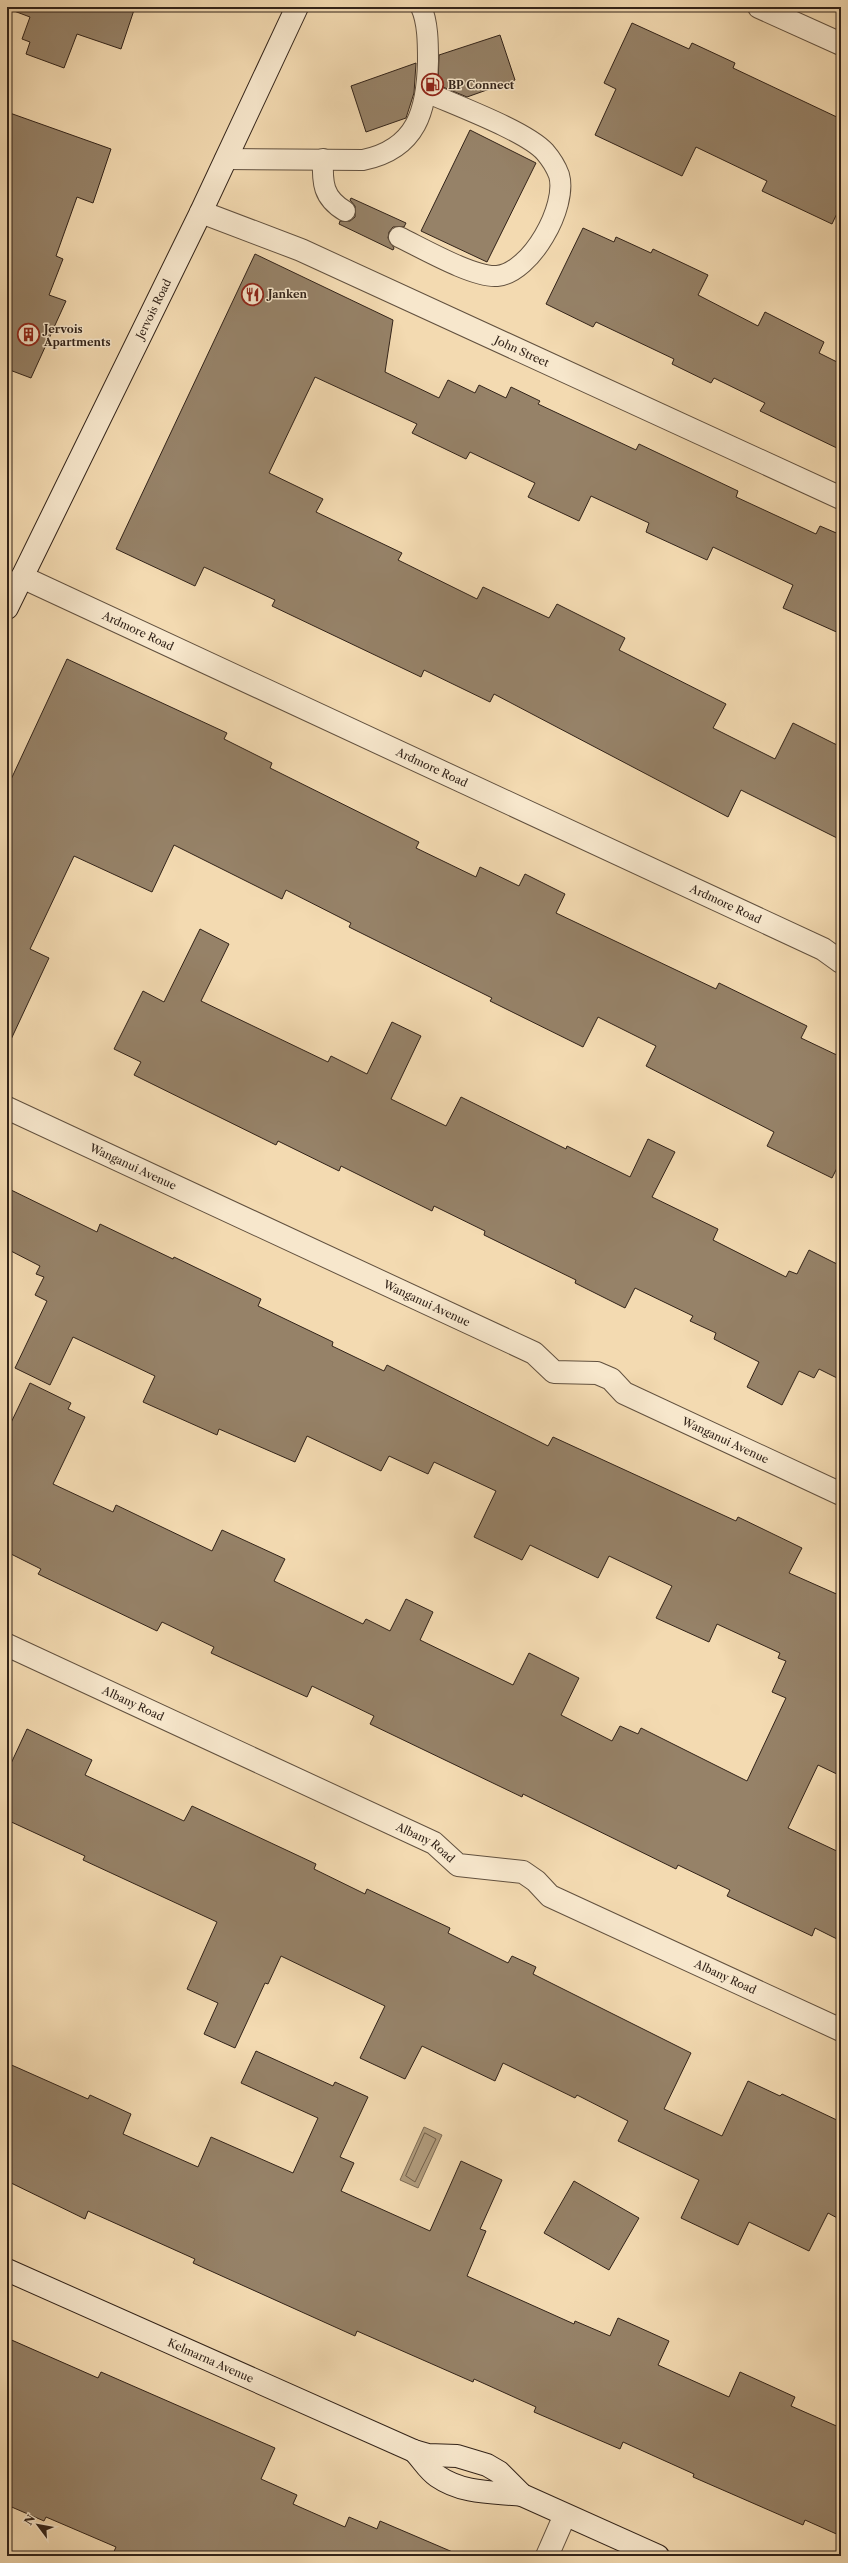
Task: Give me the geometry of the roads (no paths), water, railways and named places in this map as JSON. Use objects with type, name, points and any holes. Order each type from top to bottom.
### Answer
[{"type":"street","name":"Jervois Road","points":[[7,608],[201,212],[296,7]]},
{"type":"street","points":[[760,7],[841,44]]},
{"type":"street","name":"John Street","points":[[201,212],[301,250],[841,498]]},
{"type":"street","name":"Ardmore Road","points":[[22,577],[823,949],[841,962]]},
{"type":"street","name":"Wanganui Avenue","points":[[7,1108],[534,1354],[554,1372],[604,1375],[624,1393],[841,1494]]},
{"type":"street","name":"Albany Road","points":[[7,1645],[434,1843],[458,1865],[523,1872],[536,1881],[550,1896],[841,2030]]},
{"type":"street","name":"Kelmarna Avenue","points":[[7,2270],[414,2451],[428,2455],[457,2456],[487,2465],[499,2472],[522,2495],[565,2516],[658,2556]]},
{"type":"street","name":"Kelmarna Avenue","points":[[414,2451],[437,2476],[464,2489],[487,2493],[522,2495]]},
{"type":"street","points":[[546,2556],[565,2516]]},
{"type":"lane","points":[[225,159],[363,160],[379,157],[403,142],[413,130],[419,119],[426,92],[427,33],[421,7]]},
{"type":"lane","points":[[399,237],[471,271],[498,276],[509,273],[527,262],[535,250],[557,205],[560,190],[559,176],[552,161],[533,141],[426,92]]},
{"type":"lane","points":[[323,159],[324,190],[335,205],[345,211]]},
{"type":"water","points":[[424,2127],[442,2135],[418,2188],[400,2180]]},
{"type":"place","name":"BP Connect","points":[[432,85]]},
{"type":"place","name":"Janken","points":[[253,294]]},
{"type":"place","name":"Jervois Apartments","points":[[29,335]]}]
